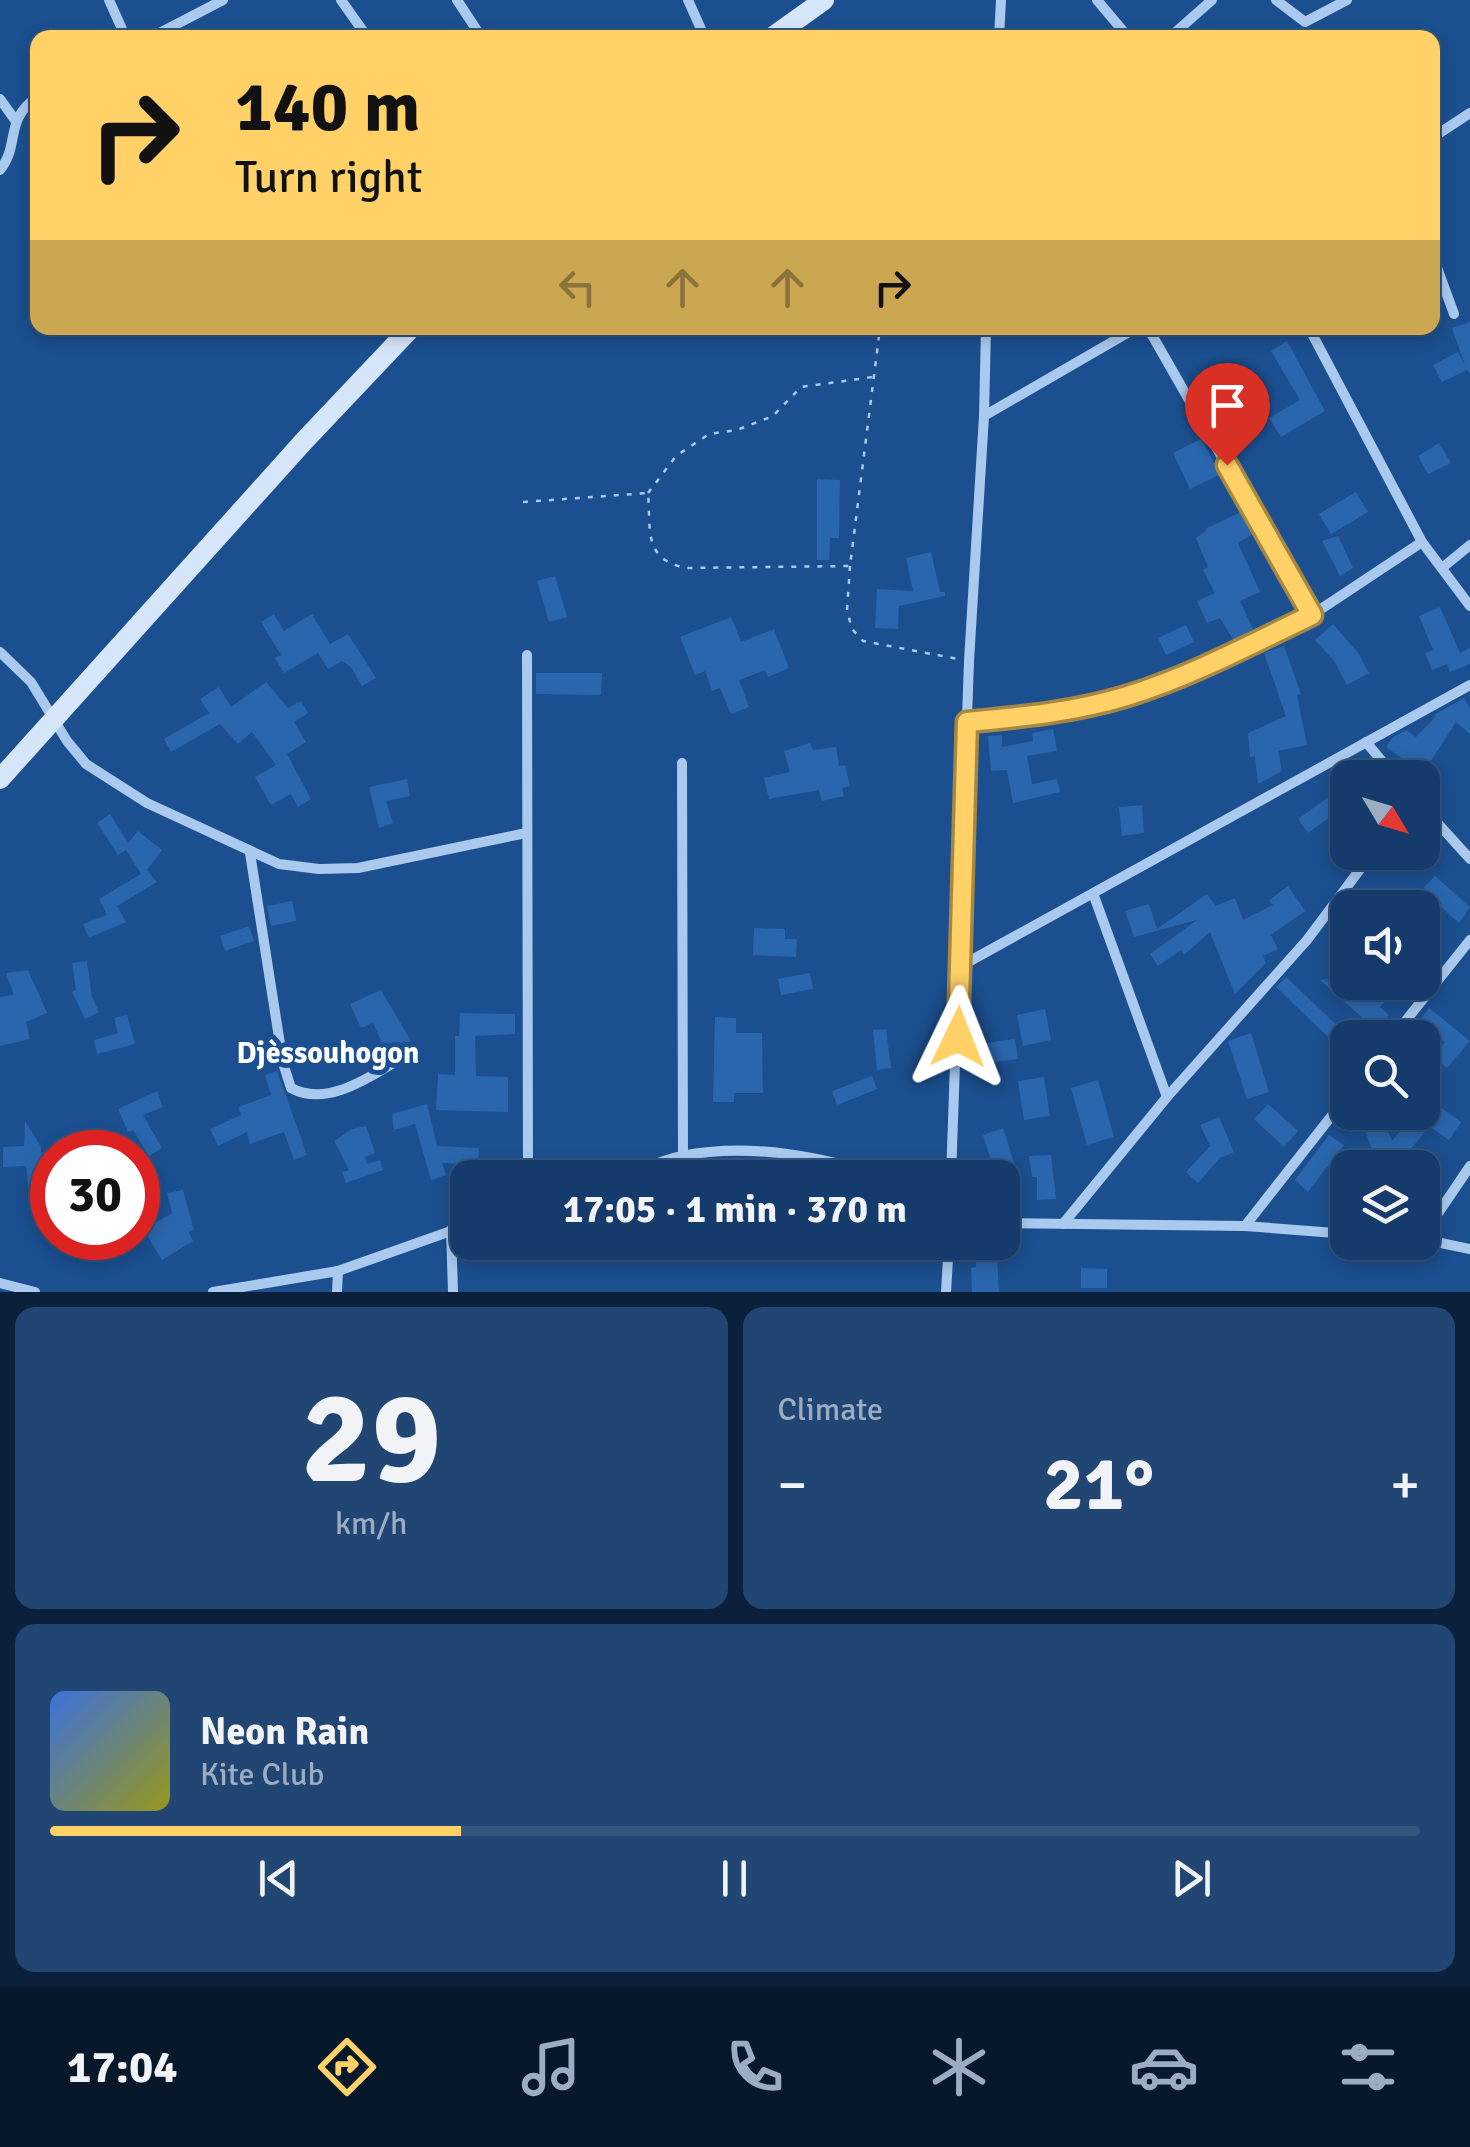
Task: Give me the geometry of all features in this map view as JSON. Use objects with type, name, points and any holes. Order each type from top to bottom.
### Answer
[{"type":"street","points":[[109,0],[122,30]]},
{"type":"street","points":[[165,30],[223,0]]},
{"type":"street","points":[[342,0],[363,30]]},
{"type":"street","points":[[457,0],[477,30]]},
{"type":"street","points":[[688,0],[701,30]]},
{"type":"street","points":[[782,30],[824,0]]},
{"type":"street","points":[[1000,30],[1001,0]]},
{"type":"street","points":[[1097,0],[1121,30]]},
{"type":"street","points":[[1178,30],[1212,0]]},
{"type":"street","points":[[1276,0],[1305,22],[1348,0]]},
{"type":"street","points":[[0,99],[15,120]]},
{"type":"street","points":[[0,170],[10,149],[15,120],[30,102]]},
{"type":"street","points":[[1440,133],[1470,113]]},
{"type":"street","points":[[1440,276],[1454,314]]},
{"type":"street","points":[[0,779],[405,335]]},
{"type":"street","points":[[953,1160],[969,661],[986,335]]},
{"type":"street","points":[[984,416],[1124,335]]},
{"type":"street","points":[[1152,335],[1312,615]]},
{"type":"street","points":[[1313,335],[1422,542],[1470,606]]},
{"type":"street","points":[[967,722],[1056,713],[1126,696],[1191,673],[1312,615],[1422,542]]},
{"type":"street","points":[[1442,568],[1470,545]]},
{"type":"street","points":[[0,652],[31,682],[86,764],[113,784],[250,853],[292,867],[358,868],[526,833]]},
{"type":"street","points":[[527,656],[528,1160]]},
{"type":"street","points":[[961,966],[1470,685]]},
{"type":"street","points":[[1366,742],[1379,760]]},
{"type":"street","points":[[682,763],[683,1156]]},
{"type":"street","points":[[1440,827],[1470,859]]},
{"type":"street","points":[[250,853],[283,1063],[291,1088],[317,1094],[339,1091],[402,1058]]},
{"type":"street","points":[[1063,1224],[1167,1097],[1306,940],[1359,870]]},
{"type":"street","points":[[1094,896],[1167,1097]]},
{"type":"street","points":[[1406,1020],[1470,940]]},
{"type":"street","points":[[1245,1226],[1330,1117]]},
{"type":"street","points":[[671,1160],[735,1152],[831,1160]]},
{"type":"street","points":[[1440,1211],[1470,1166]]},
{"type":"street","points":[[1020,1223],[1245,1226],[1330,1233]]},
{"type":"street","points":[[213,1292],[338,1271],[450,1231]]},
{"type":"street","points":[[1440,1242],[1470,1249]]},
{"type":"street","points":[[452,1260],[453,1292]]},
{"type":"street","points":[[946,1292],[948,1260]]},
{"type":"street","points":[[337,1292],[338,1271]]},
{"type":"street","points":[[0,1283],[35,1292]]},
{"type":"path","points":[[879,335],[850,566],[847,610],[852,629],[863,641],[969,661]]},
{"type":"path","points":[[850,566],[686,568],[665,564],[652,549],[648,494],[676,456],[709,434],[737,430],[773,416],[800,387],[874,377]]},
{"type":"path","points":[[523,502],[648,494]]},
{"type":"building","points":[[1470,322],[1470,373],[1467,370],[1442,382],[1433,365],[1458,352],[1465,365],[1452,328]]},
{"type":"building","points":[[1287,341],[1325,411],[1281,437],[1269,418],[1300,400],[1271,351]]},
{"type":"building","points":[[1201,439],[1221,474],[1190,489],[1173,453]]},
{"type":"building","points":[[1439,443],[1451,463],[1428,474],[1418,456]]},
{"type":"building","points":[[817,479],[840,480],[839,538],[830,538],[829,560],[817,560]]},
{"type":"building","points":[[1356,492],[1368,512],[1331,534],[1319,514]]},
{"type":"building","points":[[1243,511],[1255,533],[1238,543],[1260,592],[1240,601],[1253,629],[1234,641],[1220,618],[1207,623],[1197,601],[1215,593],[1203,570],[1208,567],[1196,538],[1205,529]]},
{"type":"building","points":[[1338,536],[1353,568],[1340,576],[1322,541]]},
{"type":"building","points":[[931,552],[940,592],[945,592],[945,596],[899,606],[898,629],[875,628],[877,589],[913,591],[906,558]]},
{"type":"building","points":[[555,576],[567,617],[549,622],[537,581]]},
{"type":"building","points":[[1440,607],[1460,653],[1470,648],[1470,664],[1450,672],[1447,664],[1432,670],[1425,653],[1433,650],[1419,616]]},
{"type":"building","points":[[274,614],[284,631],[312,614],[330,644],[348,634],[376,678],[362,686],[351,667],[342,661],[328,669],[318,653],[284,673],[275,658],[281,655],[261,622]]},
{"type":"building","points":[[731,617],[741,642],[774,629],[789,668],[768,677],[765,670],[739,680],[749,707],[731,714],[720,688],[712,691],[705,671],[695,675],[680,637]]},
{"type":"building","points":[[1333,624],[1359,654],[1369,673],[1347,685],[1335,662],[1315,640]]},
{"type":"building","points":[[1186,625],[1194,642],[1166,655],[1158,638]]},
{"type":"building","points":[[1284,646],[1301,694],[1297,695],[1307,745],[1278,751],[1282,771],[1258,784],[1248,733],[1286,716],[1264,653]]},
{"type":"building","points":[[536,673],[602,673],[601,695],[536,694]]},
{"type":"building","points":[[266,682],[288,708],[301,701],[308,713],[294,722],[306,742],[287,754],[311,799],[298,807],[291,794],[271,805],[255,777],[276,765],[252,732],[238,744],[220,724],[171,752],[164,739],[209,713],[200,699],[219,687],[231,707]]},
{"type":"building","points":[[1464,698],[1470,708],[1470,734],[1456,722],[1431,760],[1404,760],[1386,747],[1393,737],[1406,730],[1416,737],[1434,715]]},
{"type":"building","points":[[1053,729],[1057,751],[1027,756],[1032,784],[1057,779],[1060,792],[1013,803],[1007,770],[991,771],[988,736],[1002,735],[1002,747],[1033,741],[1032,733]]},
{"type":"building","points":[[810,743],[813,750],[836,747],[839,766],[845,765],[850,786],[842,788],[844,796],[822,801],[819,790],[769,799],[764,778],[790,772],[784,751]]},
{"type":"building","points":[[407,779],[410,796],[386,801],[393,823],[379,828],[369,787]]},
{"type":"building","points":[[1330,796],[1330,817],[1308,833],[1298,819]]},
{"type":"building","points":[[1142,805],[1144,833],[1122,836],[1119,807]]},
{"type":"building","points":[[110,814],[128,843],[138,831],[162,850],[147,870],[157,882],[117,906],[126,922],[89,938],[83,924],[107,915],[99,899],[141,874],[126,850],[118,855],[97,823]]},
{"type":"building","points":[[1435,876],[1470,907],[1459,923],[1440,906],[1440,890],[1422,890]]},
{"type":"building","points":[[1288,886],[1305,911],[1271,935],[1278,949],[1263,956],[1266,963],[1235,994],[1210,932],[1184,955],[1181,950],[1158,966],[1150,954],[1197,920],[1134,937],[1125,911],[1149,904],[1157,929],[1207,894],[1216,906],[1235,898],[1243,920],[1273,905],[1269,900]]},
{"type":"building","points":[[292,901],[296,921],[271,926],[267,906]]},
{"type":"building","points":[[249,926],[254,941],[225,951],[220,936]]},
{"type":"building","points":[[754,928],[785,929],[785,939],[797,939],[796,957],[753,955]]},
{"type":"building","points":[[87,961],[92,997],[99,1012],[85,1019],[72,992],[76,990],[72,963]]},
{"type":"building","points":[[28,970],[47,1013],[26,1022],[30,1039],[0,1046],[0,997],[14,995],[6,973]]},
{"type":"building","points":[[810,973],[813,989],[781,995],[778,979]]},
{"type":"building","points":[[1286,977],[1331,1020],[1330,1039],[1276,987]]},
{"type":"building","points":[[381,990],[411,1041],[386,1052],[373,1023],[361,1028],[350,1004]]},
{"type":"building","points":[[1342,1000],[1386,1000],[1380,1007],[1389,1015],[1385,1020],[1365,1020]]},
{"type":"building","points":[[1429,1008],[1470,1041],[1447,1068],[1440,1062],[1440,1047],[1445,1042],[1440,1038],[1440,1020],[1420,1020]]},
{"type":"building","points":[[1045,1009],[1051,1040],[1023,1046],[1017,1015]]},
{"type":"building","points":[[460,1013],[515,1014],[515,1034],[475,1036],[476,1076],[508,1077],[508,1112],[436,1110],[438,1074],[455,1075],[455,1036],[459,1036]]},
{"type":"building","points":[[127,1015],[135,1044],[97,1054],[94,1040],[118,1033],[114,1018]]},
{"type":"building","points":[[715,1017],[736,1018],[736,1033],[762,1033],[763,1093],[734,1093],[734,1102],[713,1102]]},
{"type":"building","points":[[886,1029],[891,1068],[877,1070],[873,1030]]},
{"type":"building","points":[[1251,1033],[1269,1092],[1247,1099],[1228,1041]]},
{"type":"building","points":[[1015,1039],[1018,1059],[965,1066],[964,1046]]},
{"type":"building","points":[[277,1071],[307,1155],[294,1160],[284,1132],[250,1144],[247,1132],[218,1146],[210,1129],[241,1115],[238,1107],[271,1095],[265,1075]]},
{"type":"building","points":[[872,1076],[877,1089],[837,1105],[832,1091]]},
{"type":"building","points":[[1044,1077],[1050,1116],[1024,1120],[1018,1081]]},
{"type":"building","points":[[1098,1080],[1114,1137],[1087,1145],[1071,1088]]},
{"type":"building","points":[[157,1091],[163,1107],[143,1115],[152,1130],[127,1130],[118,1109]]},
{"type":"building","points":[[427,1104],[437,1146],[479,1148],[478,1160],[442,1163],[446,1175],[431,1180],[415,1124],[394,1130],[392,1114]]},
{"type":"building","points":[[1268,1104],[1298,1131],[1284,1147],[1254,1119]]},
{"type":"building","points":[[1440,1107],[1461,1122],[1449,1140],[1435,1130],[1440,1130]]},
{"type":"building","points":[[1219,1117],[1234,1152],[1220,1158],[1198,1183],[1186,1172],[1210,1146],[1200,1125]]},
{"type":"building","points":[[25,1121],[31,1130],[30,1200],[26,1166],[3,1167],[3,1147],[24,1146]]},
{"type":"building","points":[[366,1126],[375,1153],[365,1157],[367,1164],[380,1160],[383,1170],[346,1183],[342,1172],[349,1170],[334,1141],[352,1129]]},
{"type":"building","points":[[1003,1128],[1013,1160],[991,1160],[983,1135]]},
{"type":"building","points":[[1365,1130],[1387,1130],[1392,1141],[1401,1130],[1426,1130],[1410,1150],[1372,1150]]},
{"type":"building","points":[[1329,1135],[1344,1145],[1340,1150],[1330,1150],[1330,1163],[1308,1192],[1295,1180]]},
{"type":"building","points":[[1051,1155],[1056,1199],[1037,1200],[1037,1177],[1032,1177],[1029,1156]]},
{"type":"building","points":[[183,1190],[194,1230],[189,1232],[193,1241],[162,1260],[160,1220],[172,1213],[167,1193]]},
{"type":"building","points":[[976,1260],[997,1260],[999,1292],[972,1292],[971,1268],[976,1267]]},
{"type":"building","points":[[1081,1268],[1107,1269],[1107,1288],[1081,1288]]},
{"type":"district","name":"Djèssouhogon","points":[[328,1053]]},
{"type":"route","points":[[958,1037],[967,722],[1056,713],[1126,696],[1191,673],[1312,615],[1227,465]]}]
